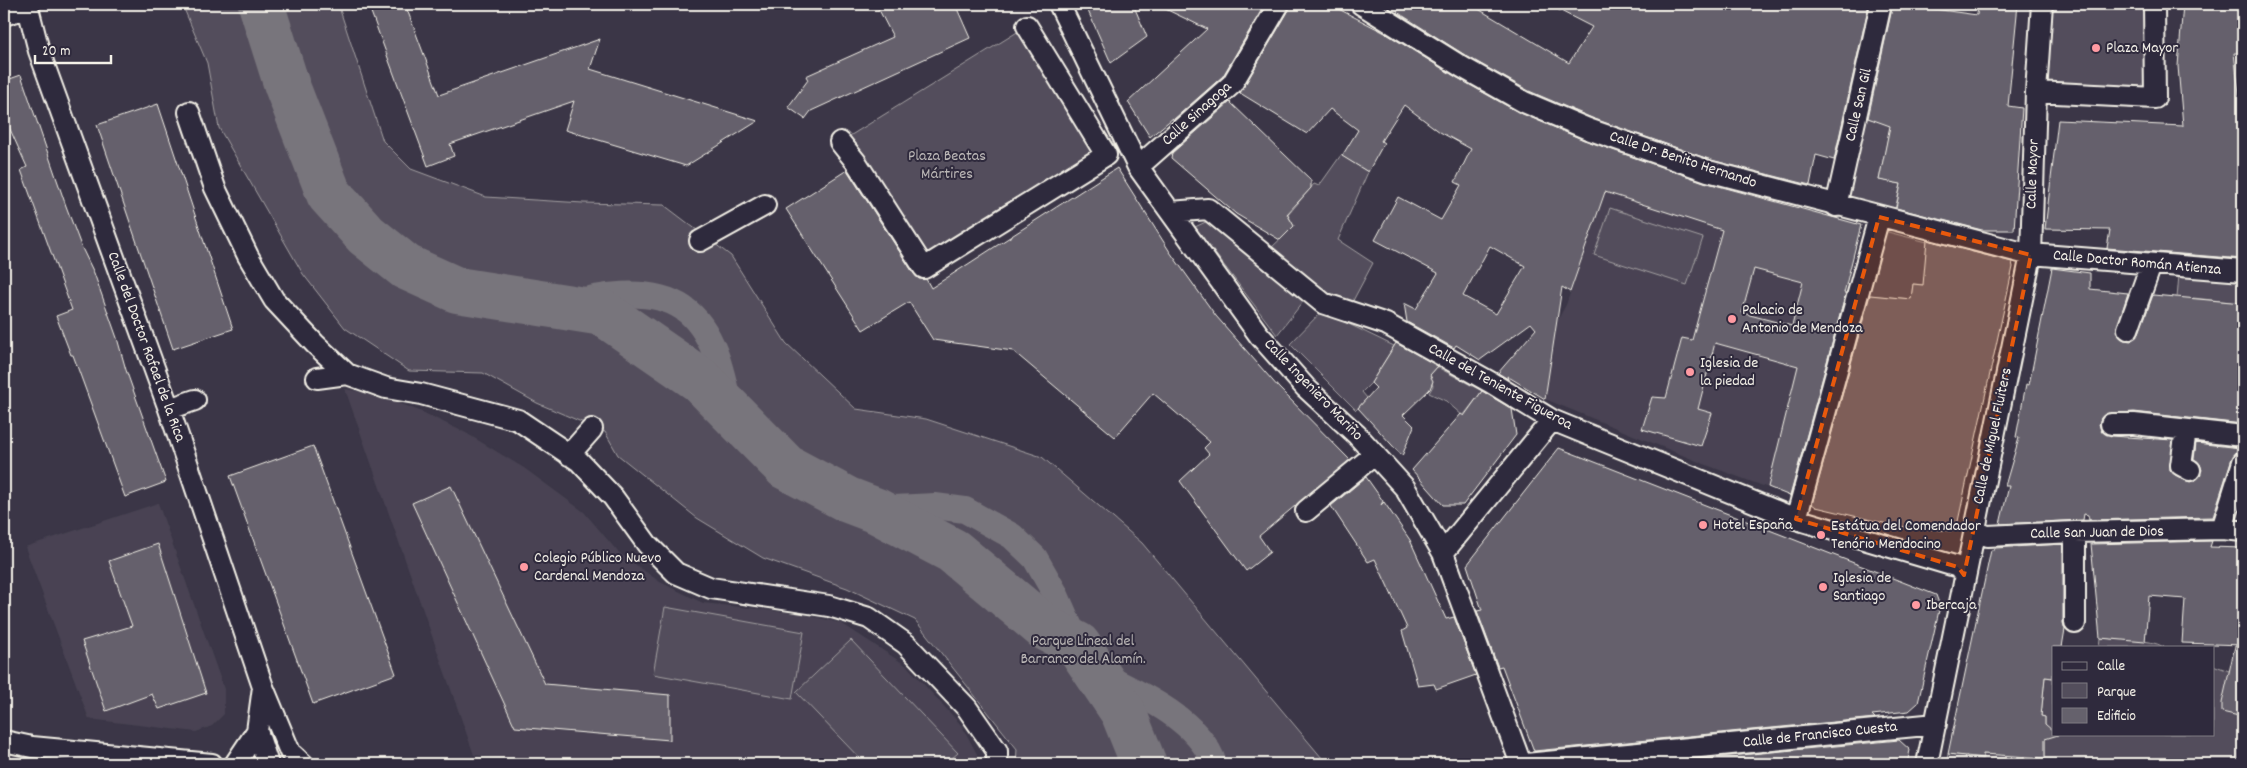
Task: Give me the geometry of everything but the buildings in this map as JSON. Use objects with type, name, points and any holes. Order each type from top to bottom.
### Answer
[{"type":"street","name":"Calle Ingeniero Mariño","points":[[1059,4],[1138,167],[1259,335],[1306,388],[1357,435],[1405,488],[1443,552],[1521,764]]},
{"type":"street","name":"Calle Sinagoga","points":[[1138,167],[1232,84],[1279,4]]},
{"type":"street","name":"Calle Dr. Benito Hernando","points":[[1361,4],[1462,67],[1524,102],[1588,129],[1708,171],[1836,206],[2031,255]]},
{"type":"street","name":"Calle San Gil","points":[[1836,206],[1881,4]]},
{"type":"street","points":[[2042,4],[2036,92],[2155,98],[2154,4]]},
{"type":"street","points":[[4,16],[26,6]]},
{"type":"street","name":"Calle del Doctor Rafael de la Rica","points":[[26,6],[39,51],[169,409],[263,687],[292,760]]},
{"type":"street","points":[[840,142],[856,162],[924,268],[1106,155],[1027,26]]},
{"type":"street","name":"Calle Mayor","points":[[2031,255],[2036,92]]},
{"type":"street","points":[[189,112],[215,188],[248,256],[274,300],[315,344],[347,374],[386,388],[421,394],[518,420],[579,461],[614,497],[647,544],[676,573],[712,588],[829,606],[869,618],[906,644],[967,708],[997,750],[997,764]]},
{"type":"street","points":[[1102,148],[1123,137]]},
{"type":"street","points":[[700,241],[765,206]]},
{"type":"street","name":"Calle del Teniente Figueroa","points":[[1171,212],[1208,209],[1323,303],[1386,324],[1490,382],[1552,420],[1796,519],[1958,568],[1964,574]]},
{"type":"street","points":[[1796,519],[1879,217]]},
{"type":"street","name":"Calle Doctor Román Atienza","points":[[2031,255],[2243,271]]},
{"type":"street","name":"Calle de Miguel Fluiters","points":[[1927,764],[1964,574],[2031,255]]},
{"type":"street","points":[[2128,329],[2151,265]]},
{"type":"street","points":[[317,378],[347,374]]},
{"type":"street","points":[[169,409],[195,400]]},
{"type":"street","points":[[1443,552],[1552,420]]},
{"type":"street","points":[[2111,424],[2134,424],[2243,436]]},
{"type":"street","points":[[569,455],[592,429]]},
{"type":"street","points":[[2186,430],[2181,465],[2190,470]]},
{"type":"street","points":[[1306,511],[1374,454]]},
{"type":"street","points":[[2222,529],[2243,457]]},
{"type":"street","name":"Calle San Juan de Dios","points":[[1974,530],[1987,536],[2222,529],[2243,531]]},
{"type":"street","points":[[2074,623],[2075,532]]},
{"type":"street","points":[[236,764],[257,731],[263,687]]},
{"type":"street","name":"Calle de Francisco Cuesta","points":[[1526,764],[1936,724]]},
{"type":"street","points":[[257,731],[268,764]]},
{"type":"street","points":[[4,741],[32,747],[212,764]]},
{"type":"street","points":[[4,754],[32,747]]},
{"type":"highlighted area","points":[[1879,217],[2031,255],[1964,575],[1958,567],[1796,519]]},
{"type":"shaded area","points":[[1616,153],[1732,190],[1861,225],[1793,497],[1709,466],[1545,399],[1557,321],[1566,305]]},
{"type":"shaded area","name":"Colegio Público Nuevo Cardenal Mendoza","points":[[345,389],[376,394],[422,412],[466,433],[524,468],[584,512],[618,552],[660,582],[703,603],[803,614],[841,623],[907,666],[962,726],[977,754],[978,764],[541,764],[474,755]]},
{"type":"shaded area","points":[[158,503],[224,689],[224,714],[212,726],[196,732],[89,719],[25,547]]},
{"type":"green space","name":"Parque Lineal del Barranco del Alamín.","points":[[182,4],[338,4],[383,141],[411,169],[486,197],[583,203],[664,205],[731,256],[786,343],[856,409],[926,419],[1042,457],[1142,543],[1327,764],[1016,764],[1017,749],[915,620],[847,588],[763,558],[697,518],[618,455],[605,432],[537,403],[483,373],[409,371],[345,328],[303,274],[219,128],[207,63]]},
{"type":"green space","name":"Plaza Mayor","points":[[2041,4],[2154,4],[2155,98],[2036,92]]},
{"type":"green space","name":"Plaza Beatas Mártires","points":[[1027,26],[1106,155],[924,268],[840,142]]},
{"type":"green space","points":[[1866,118],[1891,123],[1879,180],[1901,184],[1894,213],[1848,200]]},
{"type":"green space","points":[[1341,155],[1368,172],[1338,240],[1373,263],[1348,310],[1270,249],[1294,226],[1288,215],[1314,184],[1319,186]]},
{"type":"green space","points":[[1610,208],[1703,238],[1687,285],[1594,255]]},
{"type":"green space","points":[[1212,219],[1309,294],[1277,335],[1195,227]]},
{"type":"green space","points":[[1884,231],[1927,242],[1924,285],[1913,284],[1911,299],[1868,295]]},
{"type":"green space","points":[[2179,275],[2243,276],[2243,338],[2241,337],[2231,302],[2193,298],[2190,305],[2177,298]]},
{"type":"green space","points":[[1322,311],[1394,346],[1371,383],[1362,392],[1367,398],[1356,410],[1290,344]]},
{"type":"green space","points":[[1437,367],[1482,391],[1463,416],[1446,401],[1429,393],[1433,386],[1430,375]]},
{"type":"green space","points":[[665,607],[804,632],[792,699],[653,674]]},
{"type":"green space","points":[[2100,638],[2150,642],[2162,646],[2099,646]]},
{"type":"green space","points":[[851,640],[958,753],[945,764],[865,764],[796,692]]},
{"type":"green space","points":[[2214,665],[2229,671],[2243,680],[2243,764],[2045,764],[2045,717],[2041,716],[2045,677],[2052,678],[2052,736],[2214,736]]},
{"type":"green space","points":[[2027,749],[2026,764],[1946,764],[1948,754],[1982,758],[1983,754]]},
{"type":"waterway","points":[[261,4],[287,86],[329,194],[366,235],[406,267],[457,290],[603,313],[700,380],[786,467],[848,500],[877,511],[953,551],[1044,627],[1078,645],[1123,712],[1144,764]]},
{"type":"waterway","points":[[559,306],[605,296],[638,295],[669,301],[683,308],[694,317],[702,328],[716,354],[730,410]]},
{"type":"waterway","points":[[877,511],[894,508],[935,506],[965,510],[1012,536],[1035,558],[1055,593],[1078,645]]},
{"type":"waterway","points":[[1098,673],[1131,689],[1181,721],[1207,748],[1214,764]]},
{"type":"place","name":"Plaza Mayor","points":[[2096,48]]},
{"type":"place","name":"Palacio de Antonio de Mendoza","points":[[1732,319]]},
{"type":"place","name":"Iglesia de la piedad","points":[[1690,372]]},
{"type":"place","name":"Hotel España","points":[[1703,525]]},
{"type":"place","name":"Estátua del Comendador Tenório Mendocino","points":[[1821,535]]},
{"type":"place","name":"Colegio Público Nuevo Cardenal Mendoza","points":[[524,567]]},
{"type":"place","name":"Iglesia de Santiago","points":[[1823,587]]},
{"type":"place","name":"Ibercaja","points":[[1916,605]]}]
